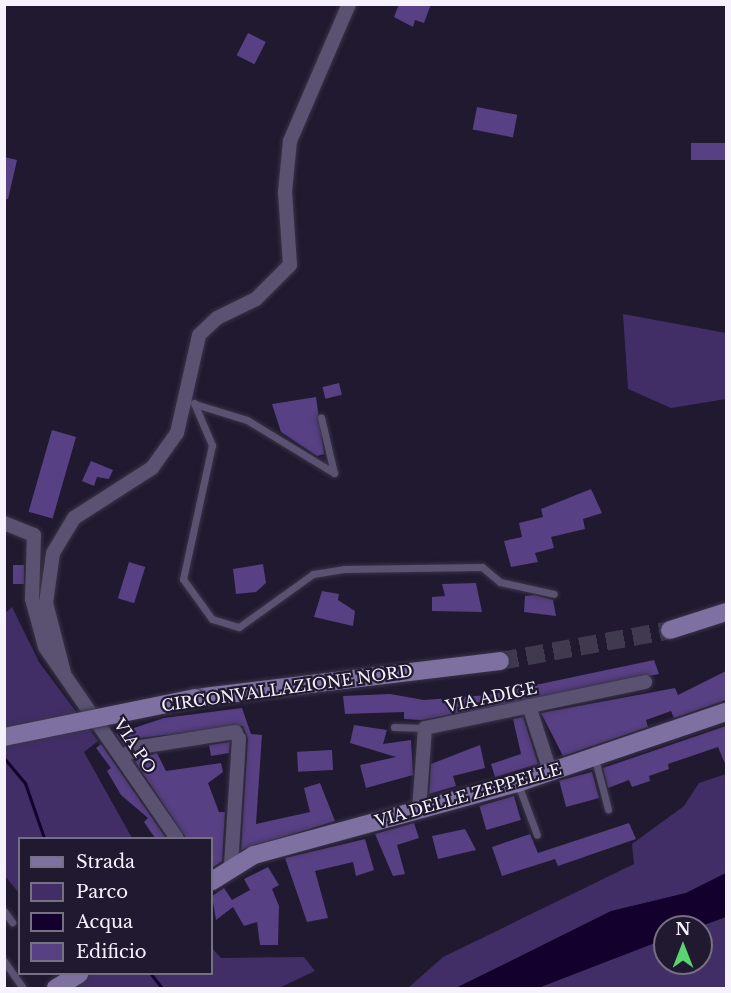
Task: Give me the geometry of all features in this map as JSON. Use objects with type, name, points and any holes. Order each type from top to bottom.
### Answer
[{"type":"street","points":[[64,673],[46,603],[53,553],[74,518],[152,468],[177,433],[199,335],[217,318],[256,299],[290,265],[285,192],[290,141],[349,4]]},
{"type":"street","points":[[4,523],[34,535]]},
{"type":"street","points":[[4,530],[34,535]]},
{"type":"street","name":"VIA PO","points":[[34,535],[32,599],[45,647],[123,756],[176,837]]},
{"type":"street","points":[[670,630],[726,612]]},
{"type":"street","name":"CIRCONVALLAZIONE NORD","points":[[4,737],[195,698],[500,661]]},
{"type":"street","name":"VIA ADIGE","points":[[425,728],[645,682]]},
{"type":"street","points":[[530,706],[550,771]]},
{"type":"street","name":"VIA DELLE ZEPPELLE","points":[[213,879],[231,866],[517,783],[726,712]]},
{"type":"street","points":[[419,810],[425,728]]},
{"type":"street","points":[[123,756],[140,747],[237,735],[231,866]]},
{"type":"street","points":[[56,988],[77,975]]},
{"type":"lane","points":[[187,384],[212,445],[183,579],[212,619],[239,627],[313,574],[344,569],[482,567],[500,582],[554,594]]},
{"type":"lane","points":[[194,403],[210,413],[247,420],[334,473],[321,417]]},
{"type":"lane","points":[[394,727],[425,728]]},
{"type":"lane","points":[[595,756],[608,809]]},
{"type":"lane","points":[[517,783],[537,835]]},
{"type":"lane","points":[[4,911],[12,921]]},
{"type":"lane","points":[[4,961],[23,988]]},
{"type":"green space","points":[[623,314],[726,333],[726,399],[671,408],[628,389]]},
{"type":"green space","points":[[12,607],[39,662],[98,741],[84,752],[131,837],[18,837],[18,892],[5,876],[4,614]]},
{"type":"green space","points":[[726,774],[726,873],[686,893],[611,912],[456,988],[408,988],[443,957],[634,864],[632,844],[684,806],[699,783]]},
{"type":"green space","points":[[726,917],[726,988],[538,988],[653,944],[653,975],[713,975],[713,922]]},
{"type":"green space","points":[[213,949],[221,958],[304,957],[315,971],[279,988],[73,988],[65,975],[213,975]]},
{"type":"water","points":[[726,873],[726,917],[713,922],[713,915],[653,915],[653,944],[538,988],[456,988],[611,911],[686,893]]},
{"type":"building","points":[[399,4],[431,4],[424,23],[415,20],[413,27],[394,17]]},
{"type":"building","points":[[248,33],[266,42],[254,64],[237,55]]},
{"type":"building","points":[[477,107],[517,115],[513,137],[473,130]]},
{"type":"building","points":[[691,143],[726,143],[726,160],[691,160]]},
{"type":"building","points":[[4,157],[17,160],[8,199],[4,199]]},
{"type":"building","points":[[339,383],[342,395],[325,399],[323,387]]},
{"type":"building","points":[[316,397],[324,454],[317,456],[281,432],[272,404]]},
{"type":"building","points":[[52,430],[76,437],[53,519],[29,512]]},
{"type":"building","points":[[91,461],[113,470],[109,479],[97,477],[94,486],[82,481]]},
{"type":"building","points":[[591,489],[602,513],[583,519],[585,529],[551,537],[554,548],[535,553],[538,562],[511,567],[504,541],[522,537],[519,523],[543,517],[541,509]]},
{"type":"building","points":[[129,562],[145,567],[134,603],[118,598]]},
{"type":"building","points":[[263,564],[266,583],[256,592],[236,594],[233,569]]},
{"type":"building","points":[[13,565],[24,565],[24,584],[13,584]]},
{"type":"building","points":[[476,583],[482,612],[432,611],[432,597],[445,596],[442,584]]},
{"type":"building","points":[[322,591],[339,594],[338,600],[355,611],[353,626],[314,617]]},
{"type":"building","points":[[535,595],[553,600],[556,616],[524,612],[525,596]]},
{"type":"building","points":[[654,660],[659,674],[422,720],[404,719],[404,712],[345,714],[343,696],[390,694],[424,700],[488,695]]},
{"type":"building","points":[[726,671],[726,700],[674,718],[671,711],[646,720],[648,727],[563,756],[541,713],[675,688],[678,695]]},
{"type":"building","points":[[242,708],[251,734],[262,735],[256,824],[310,812],[304,788],[320,783],[335,821],[241,850],[248,739],[243,726],[139,738],[124,745],[116,734],[164,718]]},
{"type":"building","points":[[523,717],[538,764],[495,777],[491,764],[521,754],[513,719]]},
{"type":"building","points":[[354,725],[387,730],[383,744],[411,740],[413,775],[366,788],[360,765],[396,757],[350,743]]},
{"type":"building","points":[[726,726],[726,766],[718,747],[668,764],[669,769],[649,776],[650,781],[632,787],[629,780],[608,788],[603,768]]},
{"type":"building","points":[[230,742],[229,753],[211,756],[209,745]]},
{"type":"building","points":[[101,744],[165,837],[154,837],[144,822],[148,818],[121,795],[107,771],[111,768],[96,748]]},
{"type":"building","points":[[480,745],[485,768],[453,776],[456,786],[429,794],[431,764]]},
{"type":"building","points":[[332,750],[333,770],[298,772],[297,752]]},
{"type":"building","points":[[157,753],[166,771],[221,763],[223,772],[208,783],[219,812],[225,812],[222,861],[213,867],[213,837],[185,837],[134,760]]},
{"type":"building","points":[[592,772],[599,798],[566,807],[559,781]]},
{"type":"building","points":[[514,796],[521,820],[486,830],[479,806]]},
{"type":"building","points":[[414,823],[419,838],[397,845],[405,874],[393,876],[375,834]]},
{"type":"building","points":[[629,823],[636,839],[558,866],[555,859],[502,876],[492,847],[530,834],[538,853]]},
{"type":"building","points":[[465,829],[476,850],[438,859],[432,836]]},
{"type":"building","points":[[365,839],[374,870],[356,876],[353,862],[315,871],[328,918],[307,922],[285,858]]},
{"type":"building","points":[[268,867],[279,885],[272,889],[279,906],[278,945],[260,945],[257,922],[244,926],[233,907],[216,920],[213,895],[224,888],[232,900],[250,890],[244,879]]},
{"type":"waterway","points":[[4,758],[25,783],[44,837]]},
{"type":"waterway","points":[[152,975],[162,988]]},
{"type":"tunnel","points":[[500,661],[670,630]]}]
